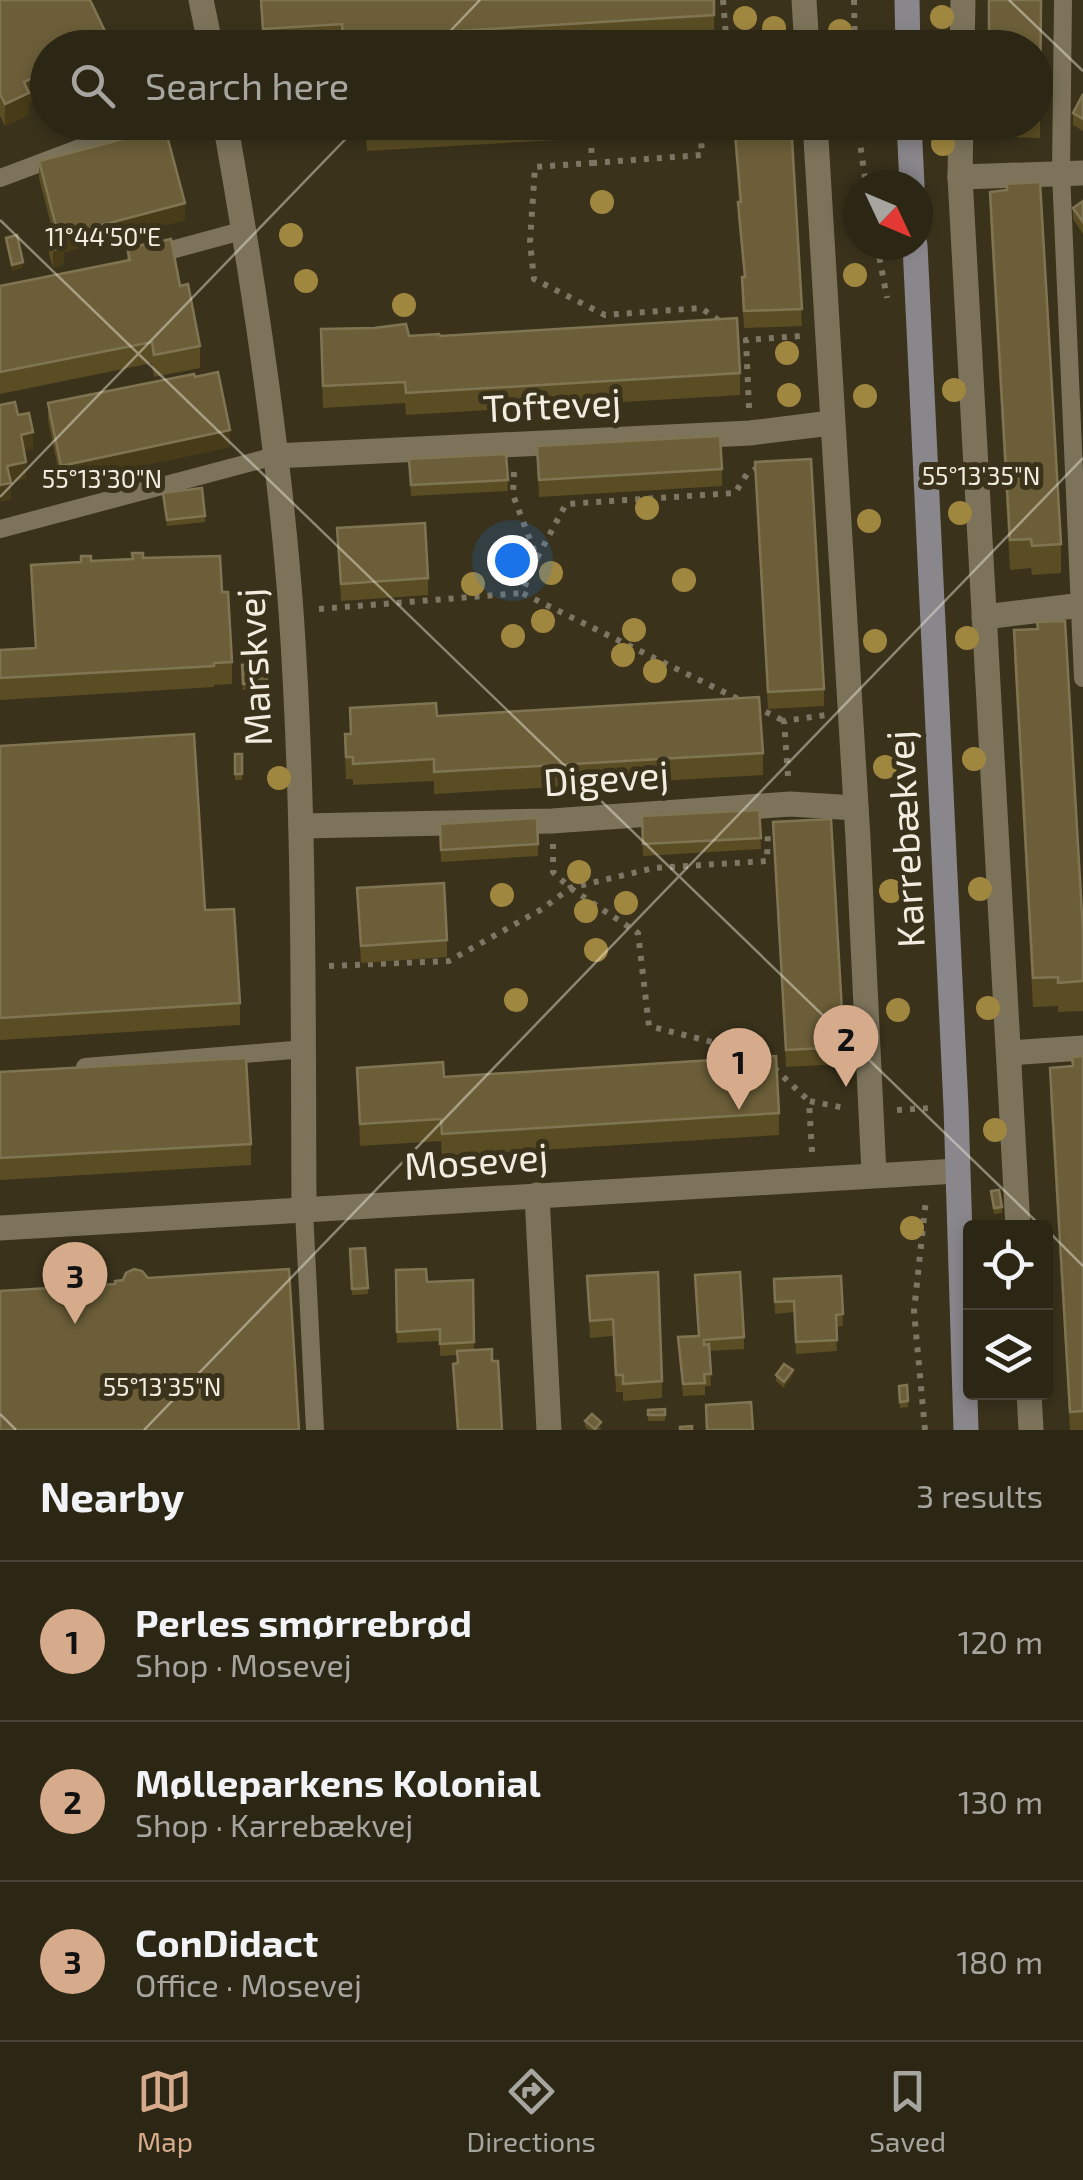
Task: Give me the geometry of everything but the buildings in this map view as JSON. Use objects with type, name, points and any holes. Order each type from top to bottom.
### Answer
[{"type":"street","points":[[201,0],[207,30]]},
{"type":"street","points":[[804,0],[806,30]]},
{"type":"street","points":[[908,0],[908,30]]},
{"type":"street","points":[[962,30],[963,0]]},
{"type":"street","name":"Marskvej","points":[[229,140],[276,456],[291,611],[301,826],[304,1210]]},
{"type":"street","name":"Karrebækvej","points":[[817,140],[874,1174]]},
{"type":"street","points":[[910,140],[911,170]]},
{"type":"street","points":[[961,140],[1018,1220]]},
{"type":"street","points":[[960,177],[1072,173]]},
{"type":"street","name":"Karrebækvej","points":[[916,260],[958,1172],[966,1430]]},
{"type":"street","name":"Toftevej","points":[[276,456],[750,433],[831,423]]},
{"type":"street","points":[[984,617],[1081,605]]},
{"type":"street","name":"Digevej","points":[[301,826],[552,821],[790,804],[856,808]]},
{"type":"street","points":[[1009,1054],[1083,1048]]},
{"type":"street","name":"Mosevej","points":[[0,1228],[958,1172]]},
{"type":"street","points":[[537,1195],[549,1430]]},
{"type":"street","points":[[1029,1400],[1031,1430]]},
{"type":"lane","points":[[1063,0],[1072,173],[1083,678]]},
{"type":"lane","points":[[0,178],[101,140]]},
{"type":"lane","points":[[132,261],[244,230]]},
{"type":"lane","points":[[0,529],[276,456]]},
{"type":"lane","points":[[57,1070],[305,1049]]},
{"type":"lane","points":[[304,1210],[315,1430]]},
{"type":"path","points":[[722,0],[725,30]]},
{"type":"path","points":[[854,0],[855,30]]},
{"type":"path","points":[[591,140],[592,163]]},
{"type":"path","points":[[701,140],[702,155],[534,167],[530,242],[534,279],[605,315],[702,308],[746,340],[826,335]]},
{"type":"path","points":[[858,140],[863,170]]},
{"type":"path","points":[[880,260],[888,309]]},
{"type":"path","points":[[746,340],[750,433]]},
{"type":"path","points":[[515,446],[513,495],[538,558]]},
{"type":"path","points":[[522,593],[566,504],[735,493],[747,474],[759,467],[778,466]]},
{"type":"path","points":[[291,611],[522,593],[784,721],[850,712]]},
{"type":"path","points":[[303,968],[449,962],[542,909],[570,888],[654,868],[766,861],[768,827],[790,804],[784,721]]},
{"type":"path","points":[[552,821],[553,872],[638,934],[649,1026],[759,1054],[809,1101],[872,1112]]},
{"type":"path","points":[[926,1088],[928,1124]]},
{"type":"path","points":[[809,1101],[813,1178]]},
{"type":"path","points":[[925,1430],[914,1311],[930,1173]]},
{"type":"place","name":"Mølleparkens Kolonial","points":[[846,1087]]},
{"type":"place","name":"Perles smørrebrød","points":[[739,1110]]},
{"type":"place","name":"ConDidact","points":[[75,1324]]}]
